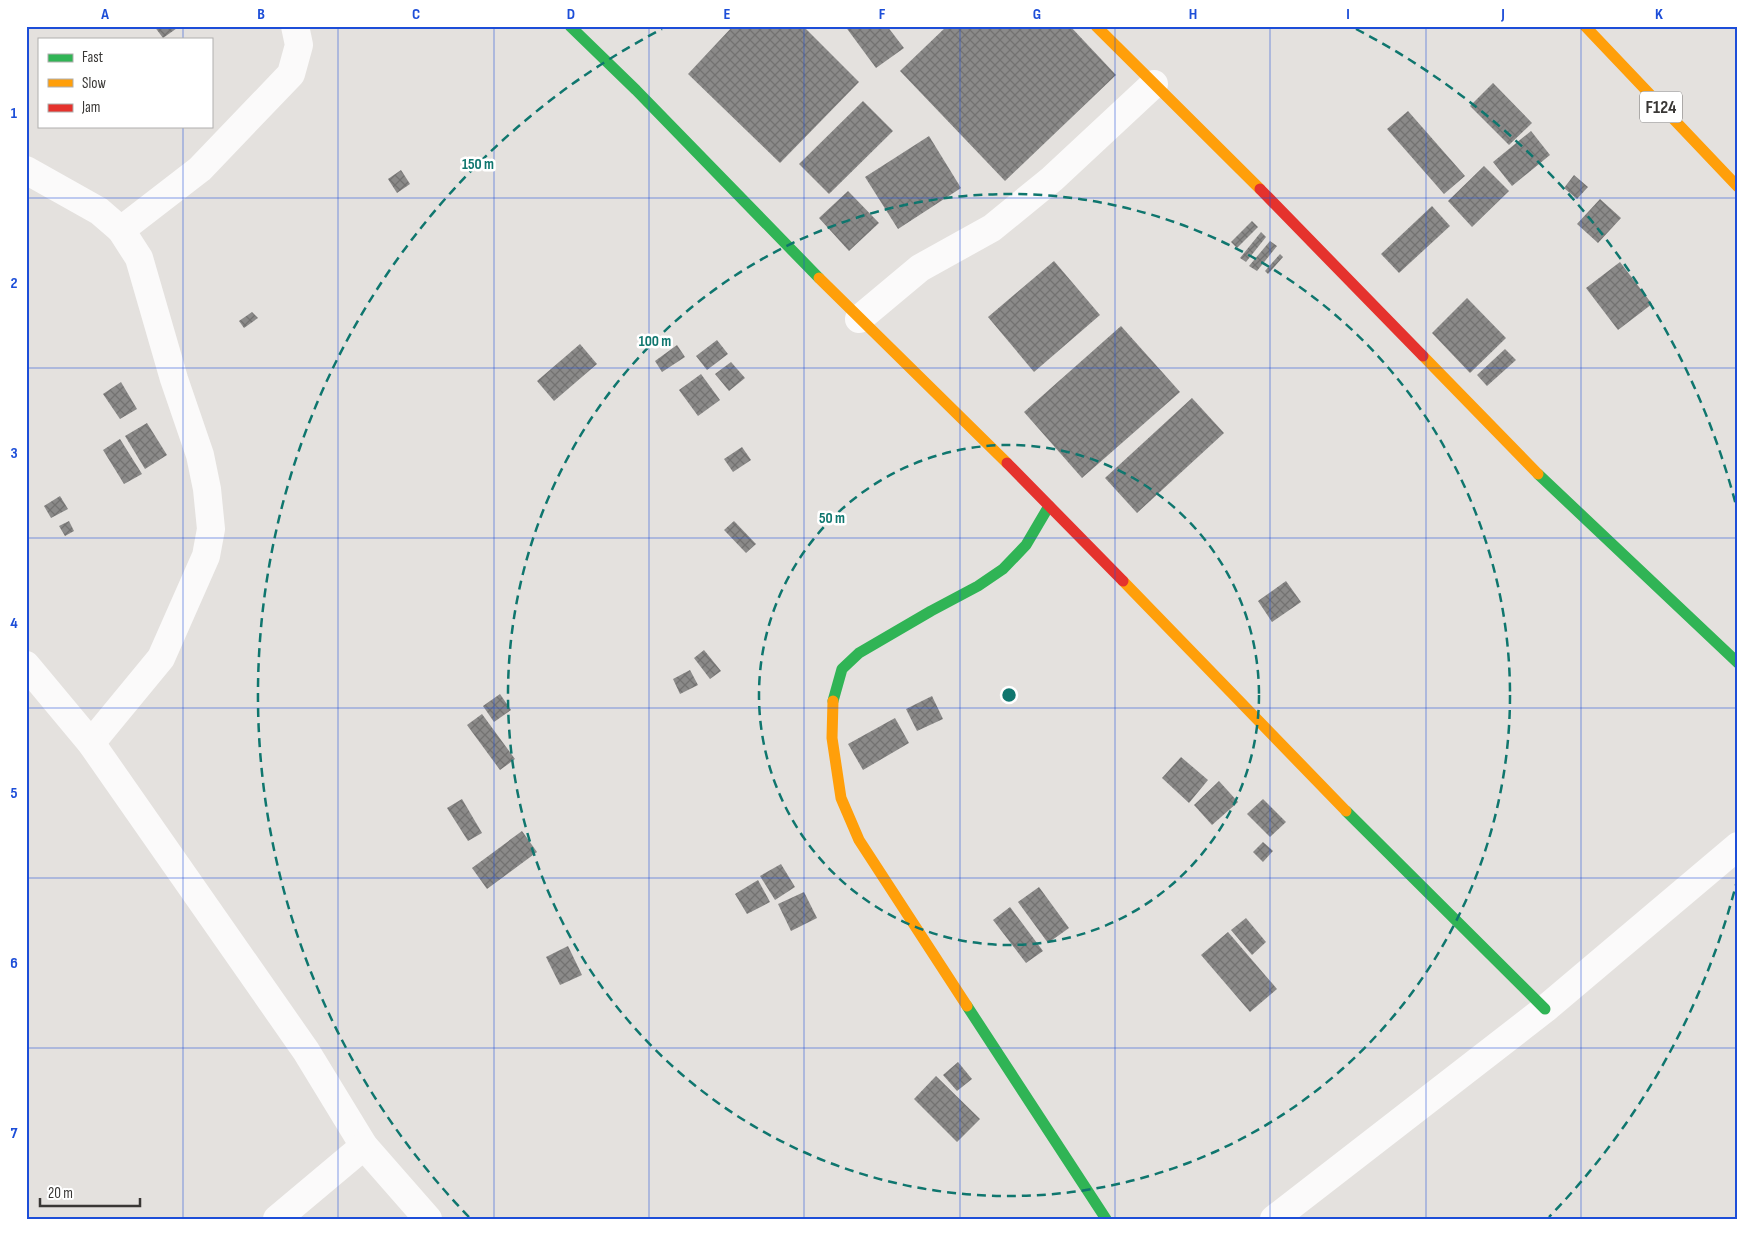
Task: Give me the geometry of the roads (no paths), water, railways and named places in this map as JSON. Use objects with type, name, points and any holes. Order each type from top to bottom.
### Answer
[{"type":"street","points":[[120,230],[200,169],[291,74],[299,45],[295,26]]},
{"type":"street","points":[[570,26],[636,90],[859,319],[982,438],[1345,810],[1545,1009]]},
{"type":"street","points":[[1096,26],[1293,222],[1533,469],[1738,663]]},
{"type":"street","name":"F124","points":[[1585,26],[1738,187]]},
{"type":"street","points":[[859,319],[920,268],[992,228],[1052,179],[1154,84]]},
{"type":"street","points":[[26,170],[99,211],[120,230],[139,258],[174,379],[200,455],[207,489],[211,529],[206,556],[161,658],[91,743]]},
{"type":"street","points":[[1049,506],[1026,545],[1002,569],[978,586],[859,653],[842,669],[832,706],[832,738],[840,798],[859,840],[1106,1219]]},
{"type":"street","points":[[26,665],[91,743],[306,1051],[364,1146],[428,1219]]},
{"type":"street","points":[[1274,1219],[1545,1009],[1738,846]]},
{"type":"street","points":[[276,1219],[364,1146]]}]
